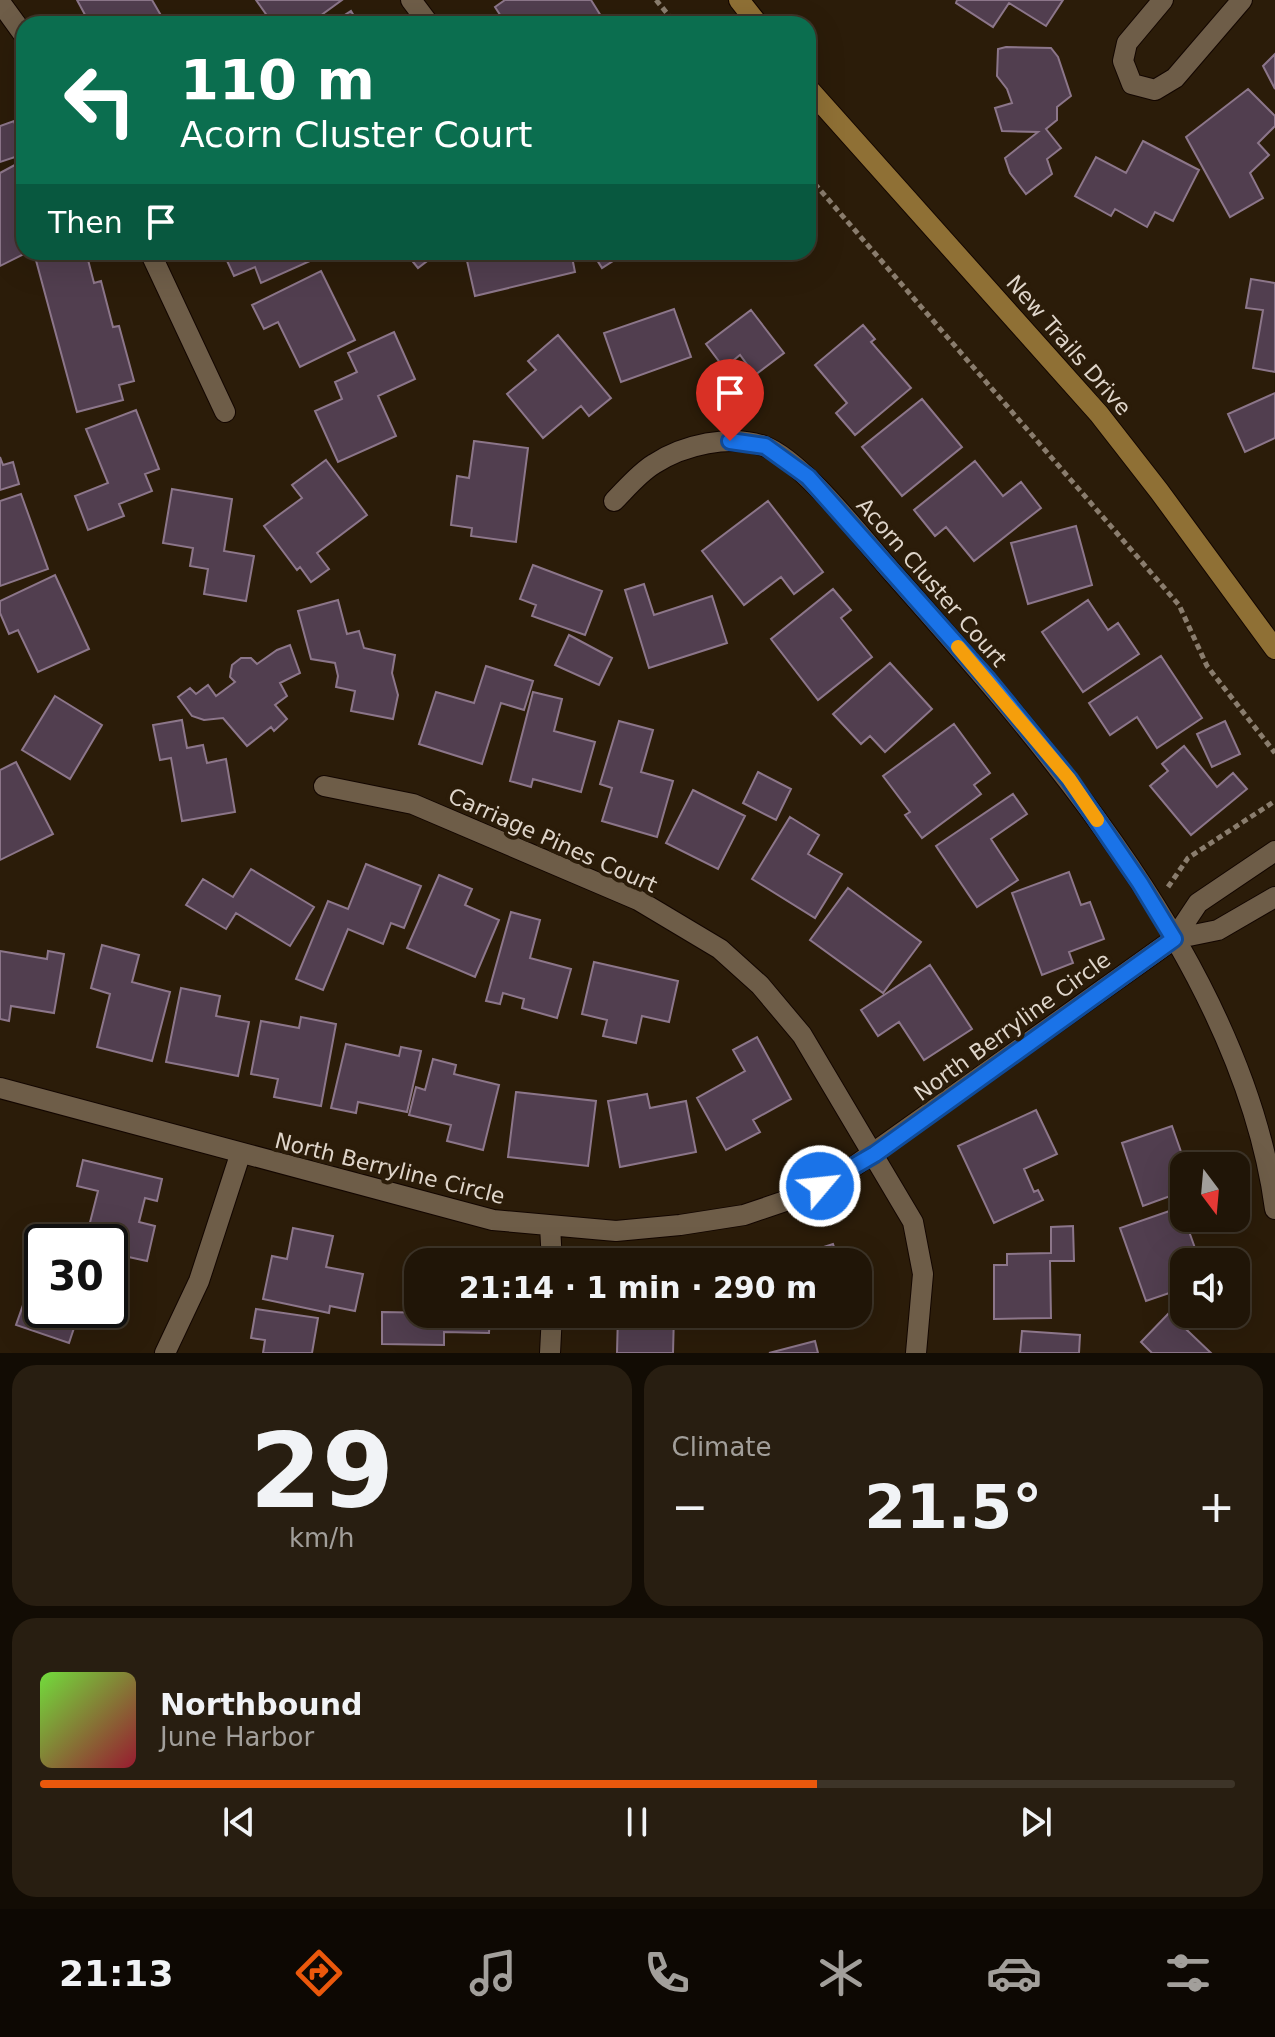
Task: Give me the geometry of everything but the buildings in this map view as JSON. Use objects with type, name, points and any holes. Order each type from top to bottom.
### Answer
[{"type":"street","points":[[739,0],[752,16]]},
{"type":"street","points":[[1163,0],[1127,43],[1123,61],[1132,84],[1155,90],[1175,78],[1242,0]]},
{"type":"street","points":[[0,2],[16,24]]},
{"type":"street","name":"New Trails Drive","points":[[816,97],[1099,414],[1275,649]]},
{"type":"street","points":[[154,260],[225,412]]},
{"type":"street","name":"Acorn Cluster Court","points":[[614,501],[654,464],[694,446],[730,441],[765,446],[808,477],[988,680],[1069,779],[1154,907],[1174,939],[1232,1056],[1257,1120],[1275,1209]]},
{"type":"street","name":"Carriage Pines Court","points":[[324,786],[413,804],[638,900],[720,949],[760,985],[802,1035],[913,1222],[923,1274],[916,1353]]},
{"type":"street","name":"North Berryline Circle","points":[[0,1088],[240,1155],[493,1220],[616,1231],[744,1215],[797,1197],[875,1154],[1174,939],[1198,903],[1275,851]]},
{"type":"street","name":"North Berryline Circle","points":[[1174,939],[1218,930],[1275,897]]},
{"type":"street","points":[[165,1353],[199,1281],[240,1155]]},
{"type":"street","points":[[550,1226],[551,1248]]},
{"type":"street","points":[[550,1353],[551,1328]]},
{"type":"path","points":[[656,0],[669,16]]},
{"type":"path","points":[[816,185],[1179,605],[1207,666],[1275,753]]},
{"type":"path","points":[[1154,907],[1188,858],[1275,801]]},
{"type":"slow traffic","points":[[958,647],[1069,779],[1097,820]]},
{"type":"route","points":[[730,441],[765,446],[808,477],[988,680],[1069,779],[1174,939],[875,1154],[820,1186]]}]
